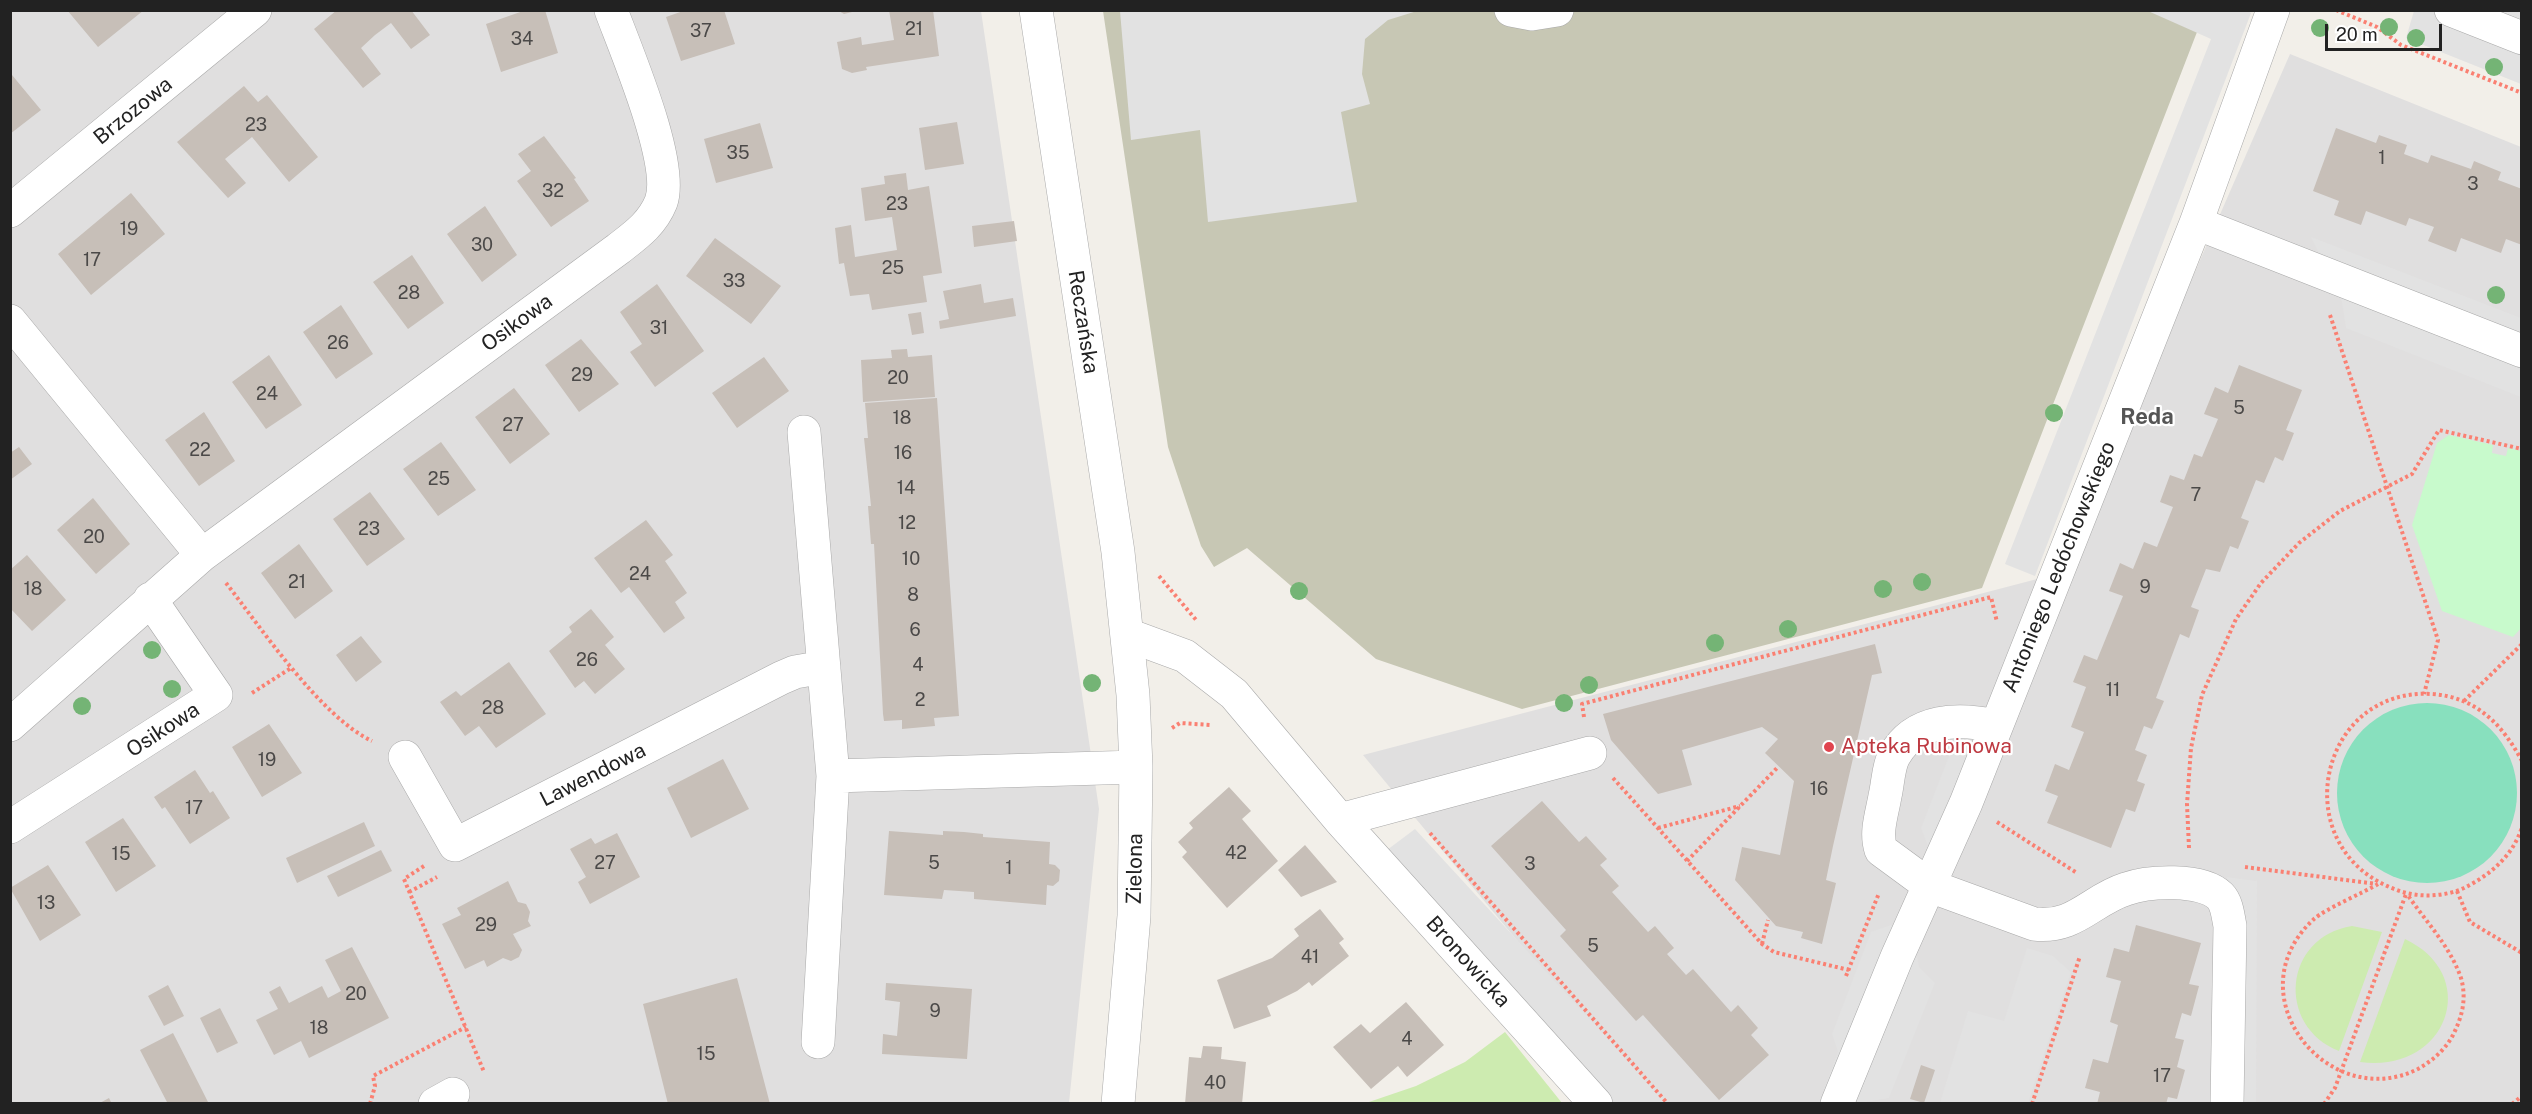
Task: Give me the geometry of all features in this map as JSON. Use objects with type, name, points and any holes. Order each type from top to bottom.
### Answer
[{"type":"street","name":"Brzozowa","points":[[10,211],[255,10]]},
{"type":"street","name":"Osikowa","points":[[10,725],[202,555],[618,249],[651,221],[662,200],[662,157],[612,10]]},
{"type":"street","name":"Reczańska","points":[[1036,10],[1128,635]]},
{"type":"street","points":[[1511,10],[1532,14],[1557,10]]},
{"type":"street","name":"Antoniego Ledóchowskiego","points":[[1837,1104],[1897,957],[1966,803],[2196,223],[2273,10]]},
{"type":"street","points":[[2451,10],[2522,38]]},
{"type":"street","points":[[2196,223],[2522,351]]},
{"type":"street","points":[[10,321],[202,555]]},
{"type":"street","points":[[804,432],[833,776],[818,1042]]},
{"type":"street","name":"Osikowa","points":[[10,827],[216,695],[150,599]]},
{"type":"street","name":"Zielona","points":[[1118,1104],[1134,916],[1136,767],[1128,635]]},
{"type":"street","name":"Bronowicka","points":[[1128,635],[1185,656],[1234,694],[1340,820],[1596,1104]]},
{"type":"street","name":"Lawendowa","points":[[455,845],[781,678],[795,672],[824,667]]},
{"type":"street","points":[[1996,726],[1975,721],[1934,724],[1918,730],[1902,744],[1893,757],[1878,831],[1881,850],[1889,859],[1930,886],[2034,924],[2050,926],[2070,921],[2096,903],[2126,889],[2161,883],[2181,882],[2219,894],[2225,904],[2230,926],[2227,1104]]},
{"type":"street","points":[[1340,820],[1590,753]]},
{"type":"street","points":[[405,757],[455,845]]},
{"type":"street","points":[[833,776],[1136,767]]},
{"type":"path","points":[[2336,10],[2377,27],[2400,45],[2522,93]]},
{"type":"path","points":[[2328,311],[2438,640],[2424,694]]},
{"type":"path","points":[[2189,854],[2187,804],[2191,748],[2202,695],[2236,619],[2261,583],[2299,543],[2340,511],[2412,474],[2439,430],[2522,449]]},
{"type":"path","points":[[202,555],[291,668],[353,732],[405,757]]},
{"type":"path","points":[[1156,573],[1202,626]]},
{"type":"path","points":[[1889,859],[1887,874],[1849,970],[1774,952],[1762,944],[1590,753],[1582,704],[1991,597],[1999,629]]},
{"type":"path","points":[[2464,701],[2522,644]]},
{"type":"path","points":[[2378,884],[2352,863],[2334,836],[2326,804],[2328,771],[2341,740],[2363,716],[2391,700],[2424,694],[2444,695],[2464,701],[2489,715],[2509,736],[2522,761]]},
{"type":"path","points":[[1688,861],[1778,767]]},
{"type":"path","points":[[1403,803],[1668,1104]]},
{"type":"path","points":[[1966,803],[2079,874]]},
{"type":"path","points":[[1658,828],[1741,806]]},
{"type":"path","points":[[2241,867],[2378,884],[2406,894],[2432,896],[2457,891],[2491,872],[2505,858],[2521,833],[2522,827]]},
{"type":"path","points":[[444,1099],[487,1077],[404,879],[455,845]]},
{"type":"path","points":[[2378,884],[2316,917],[2298,936],[2286,961],[2282,986],[2288,1018],[2301,1040],[2328,1064],[2341,1070],[2385,1079],[2409,1074],[2428,1063],[2448,1044],[2464,1013],[2461,980],[2444,941],[2406,894]]},
{"type":"path","points":[[2457,891],[2470,922],[2522,954]]},
{"type":"path","points":[[2324,1104],[2335,1088],[2406,894]]},
{"type":"path","points":[[2032,1104],[2096,903]]},
{"type":"path","points":[[1762,944],[1768,920]]},
{"type":"path","points":[[370,1104],[375,1086],[373,1076],[466,1027]]},
{"type":"path","points":[[2512,1104],[2522,1096]]},
{"type":"shaded area","points":[[2148,10],[2197,32],[1982,588],[1522,709],[1376,659],[1247,548],[1214,567],[1201,546],[1168,447],[1103,11]]},
{"type":"shaded area","points":[[2246,10],[2251,13],[2035,576],[2005,564],[2211,39],[2148,11]]},
{"type":"shaded area","points":[[10,11],[981,11],[1099,809],[1069,1103],[11,1103]]},
{"type":"shaded area","points":[[1120,11],[1417,11],[1388,20],[1365,39],[1362,74],[1370,104],[1341,112],[1357,202],[1208,222],[1200,130],[1131,140]]},
{"type":"shaded area","points":[[2414,11],[2521,11],[2521,84],[2406,38]]},
{"type":"shaded area","points":[[2290,54],[2521,147],[2521,1103],[1652,1103],[1363,755],[2064,572]]},
{"type":"shaded area","points":[[2311,237],[2521,318],[2521,397],[2346,328],[2342,302]]},
{"type":"shaded area","points":[[1977,728],[1928,846],[1921,828],[1958,733]]},
{"type":"shaded area","points":[[1415,829],[1667,1103],[1596,1103],[1375,859]]},
{"type":"shaded area","points":[[2227,877],[2257,881],[2256,1103],[2227,1103]]},
{"type":"shaded area","points":[[1891,925],[1916,951],[1919,967],[1935,983],[1889,1098],[1858,1103],[1824,1089],[1838,1052],[1832,1034],[1871,932]]},
{"type":"shaded area","points":[[2027,948],[2053,956],[2071,972],[2028,1103],[1940,1103],[1968,1011],[2004,1021]]},
{"type":"green space","points":[[2449,435],[2493,445],[2492,453],[2506,456],[2508,448],[2521,451],[2522,627],[2513,637],[2442,611],[2412,525],[2437,443]]},
{"type":"green space","points":[[2427,703],[2461,710],[2477,718],[2490,730],[2502,743],[2510,759],[2517,793],[2510,827],[2502,843],[2490,856],[2477,868],[2461,876],[2427,883],[2393,876],[2377,868],[2364,856],[2352,843],[2344,827],[2337,793],[2344,759],[2352,743],[2364,730],[2377,718],[2393,710]]},
{"type":"green space","points":[[2352,926],[2382,932],[2339,1051],[2319,1039],[2305,1022],[2297,1003],[2296,983],[2301,964],[2312,947],[2329,934]]},
{"type":"green space","points":[[2405,939],[2429,955],[2443,976],[2448,997],[2444,1019],[2433,1038],[2415,1053],[2390,1062],[2360,1062]]},
{"type":"green space","points":[[1505,1032],[1562,1103],[1366,1103],[1416,1086],[1465,1062]]},
{"type":"building","points":[[67,10],[144,10],[98,47]]},
{"type":"building","points":[[337,10],[411,10],[430,35],[411,49],[391,23],[375,35],[361,48],[381,74],[363,88],[314,29]]},
{"type":"building","points":[[526,10],[545,10],[558,53],[501,72],[486,24]]},
{"type":"building","points":[[686,10],[724,10],[735,44],[681,61],[666,17]]},
{"type":"building","points":[[837,10],[856,10],[856,11],[844,14]]},
{"type":"building","points":[[889,10],[933,10],[939,56],[866,67],[867,70],[852,73],[842,69],[837,42],[861,37],[862,45],[894,40]]},
{"type":"building","points":[[12,75],[41,110],[10,134],[10,77]]},
{"type":"building","points":[[244,86],[258,102],[267,95],[318,157],[289,182],[252,137],[225,159],[246,183],[228,198],[177,142]]},
{"type":"building","points":[[957,122],[964,164],[925,170],[919,128]]},
{"type":"building","points":[[760,123],[773,168],[716,183],[704,139]]},
{"type":"building","points":[[2336,128],[2376,143],[2379,135],[2407,145],[2404,154],[2428,163],[2431,155],[2471,169],[2474,161],[2501,172],[2498,180],[2522,189],[2522,245],[2506,239],[2501,253],[2461,238],[2456,252],[2428,241],[2434,227],[2409,218],[2406,226],[2366,211],[2361,225],[2334,215],[2339,201],[2313,191]]},
{"type":"building","points":[[544,136],[576,178],[574,179],[589,201],[551,227],[517,181],[531,171],[518,154]]},
{"type":"building","points":[[906,173],[908,190],[929,186],[942,273],[923,276],[927,302],[872,310],[869,294],[850,296],[844,263],[839,264],[835,228],[851,225],[855,257],[897,250],[892,217],[865,221],[861,188],[885,184],[884,176]]},
{"type":"building","points":[[131,193],[165,234],[91,295],[58,254]]},
{"type":"building","points":[[485,206],[517,255],[482,282],[447,234]]},
{"type":"building","points":[[1014,221],[1017,241],[974,247],[972,226]]},
{"type":"building","points":[[715,238],[781,286],[751,324],[686,276]]},
{"type":"building","points":[[412,255],[444,303],[408,329],[373,282]]},
{"type":"building","points":[[657,284],[704,351],[655,387],[630,352],[642,344],[620,312]]},
{"type":"building","points":[[981,284],[984,303],[1013,298],[1016,316],[940,329],[939,321],[949,319],[943,291]]},
{"type":"building","points":[[341,305],[373,354],[336,379],[303,332]]},
{"type":"building","points":[[921,312],[924,333],[912,335],[908,314]]},
{"type":"building","points":[[581,339],[619,384],[579,412],[545,365]]},
{"type":"building","points":[[907,349],[908,357],[932,355],[935,397],[863,402],[861,360],[892,358],[891,350]]},
{"type":"building","points":[[269,355],[302,405],[266,429],[232,382]]},
{"type":"building","points":[[764,357],[789,391],[737,428],[712,393]]},
{"type":"building","points":[[2239,365],[2302,390],[2286,430],[2294,433],[2283,461],[2275,457],[2264,483],[2256,480],[2241,518],[2249,521],[2238,549],[2230,546],[2220,572],[2206,569],[2191,607],[2199,610],[2189,638],[2180,634],[2156,698],[2164,701],[2152,729],[2144,726],[2135,750],[2147,755],[2137,781],[2145,784],[2135,812],[2126,809],[2111,848],[2047,823],[2058,796],[2045,791],[2055,764],[2069,770],[2084,732],[2071,727],[2086,687],[2073,682],[2084,655],[2097,660],[2123,596],[2109,591],[2120,563],[2133,569],[2144,542],[2157,547],[2173,507],[2160,502],[2170,475],[2184,480],[2194,454],[2202,457],[2218,419],[2204,414],[2215,387],[2228,393]]},
{"type":"building","points":[[514,388],[550,434],[510,464],[475,417]]},
{"type":"building","points":[[937,398],[959,716],[934,718],[935,726],[902,729],[902,720],[884,721],[883,714],[874,544],[871,544],[868,506],[871,506],[864,438],[868,438],[865,403]]},
{"type":"building","points":[[204,412],[235,461],[199,486],[165,440]]},
{"type":"building","points":[[441,442],[476,490],[438,516],[403,469]]},
{"type":"building","points":[[19,447],[32,464],[10,480],[10,453]]},
{"type":"building","points":[[370,492],[405,539],[367,566],[333,519]]},
{"type":"building","points":[[93,498],[130,544],[96,574],[57,530]]},
{"type":"building","points":[[646,520],[673,555],[665,561],[687,593],[675,602],[685,618],[664,633],[629,587],[621,593],[594,558]]},
{"type":"building","points":[[299,544],[333,591],[295,619],[261,573]]},
{"type":"building","points":[[27,555],[66,600],[32,631],[10,608],[10,570]]},
{"type":"building","points":[[591,609],[614,637],[605,645],[625,669],[595,694],[584,681],[575,688],[549,651],[572,632],[569,627]]},
{"type":"building","points":[[361,636],[382,662],[356,682],[336,655]]},
{"type":"building","points":[[1875,644],[1882,673],[1872,675],[1833,846],[1826,880],[1836,883],[1822,944],[1801,938],[1803,932],[1776,926],[1735,880],[1742,847],[1780,855],[1794,781],[1765,753],[1778,739],[1762,727],[1682,750],[1692,785],[1658,794],[1611,740],[1603,714]]},
{"type":"building","points":[[509,662],[546,714],[496,748],[479,726],[465,736],[440,702],[456,691],[461,696]]},
{"type":"building","points":[[269,724],[302,773],[262,797],[232,747]]},
{"type":"building","points":[[723,759],[749,809],[691,838],[667,788]]},
{"type":"building","points":[[195,770],[210,793],[213,791],[230,818],[190,844],[165,807],[162,809],[154,797]]},
{"type":"building","points":[[1229,787],[1251,811],[1242,819],[1278,861],[1227,908],[1182,857],[1187,852],[1178,842],[1193,828],[1189,823]]},
{"type":"building","points":[[1542,801],[1579,842],[1586,836],[1607,859],[1600,865],[1619,886],[1612,892],[1648,932],[1655,926],[1674,948],[1667,954],[1686,975],[1693,969],[1731,1012],[1738,1005],[1758,1028],[1751,1035],[1769,1055],[1719,1100],[1643,1015],[1636,1021],[1560,936],[1566,930],[1491,846]]},
{"type":"building","points":[[123,818],[156,866],[116,892],[85,842]]},
{"type":"building","points":[[364,822],[375,846],[297,883],[286,858]]},
{"type":"building","points":[[889,831],[943,835],[943,831],[964,832],[983,834],[983,837],[1050,842],[1049,864],[1055,865],[1060,870],[1059,881],[1053,886],[1047,885],[1046,905],[974,899],[974,892],[944,890],[942,899],[884,895]]},
{"type":"building","points":[[617,833],[640,877],[590,904],[578,882],[586,877],[570,849],[591,838],[595,844]]},
{"type":"building","points":[[1305,845],[1337,882],[1301,897],[1278,870]]},
{"type":"building","points":[[381,850],[392,871],[338,897],[327,876]]},
{"type":"building","points":[[48,865],[81,915],[40,941],[10,888]]},
{"type":"building","points":[[508,881],[518,902],[526,904],[530,912],[528,921],[531,926],[513,934],[522,950],[519,957],[511,961],[503,958],[487,967],[484,960],[465,969],[442,924],[461,915],[457,908]]},
{"type":"building","points":[[1320,909],[1344,939],[1339,943],[1349,956],[1312,986],[1309,982],[1297,991],[1267,1006],[1271,1016],[1234,1029],[1217,980],[1272,958],[1299,936],[1294,929]]},
{"type":"building","points":[[2136,925],[2201,943],[2189,984],[2199,986],[2191,1016],[2182,1013],[2175,1038],[2184,1040],[2177,1067],[2185,1070],[2177,1099],[2168,1097],[2166,1104],[2097,1104],[2100,1092],[2085,1088],[2093,1059],[2108,1063],[2118,1025],[2110,1022],[2121,981],[2106,977],[2114,948],[2129,952]]},
{"type":"building","points":[[352,947],[389,1018],[309,1058],[301,1041],[274,1055],[256,1020],[278,1009],[269,992],[280,986],[289,1003],[322,986],[328,998],[341,991],[325,960]]},
{"type":"building","points":[[737,978],[770,1104],[668,1104],[643,1004]]},
{"type":"building","points":[[886,983],[972,989],[967,1059],[882,1054],[883,1034],[897,1036],[900,1002],[885,1000]]},
{"type":"building","points":[[168,985],[184,1016],[164,1026],[148,996]]},
{"type":"building","points":[[1406,1002],[1444,1045],[1407,1077],[1398,1066],[1371,1089],[1333,1047],[1361,1024],[1370,1033]]},
{"type":"building","points":[[220,1008],[238,1043],[217,1053],[200,1018]]},
{"type":"building","points":[[173,1033],[209,1104],[168,1104],[140,1050]]},
{"type":"building","points":[[1203,1046],[1222,1047],[1221,1059],[1246,1062],[1242,1104],[1185,1104],[1189,1057],[1201,1058]]},
{"type":"building","points":[[1921,1065],[1935,1070],[1924,1103],[1910,1099]]},
{"type":"building","points":[[109,1098],[112,1104],[98,1104]]},
{"type":"place","name":"Apteka Rubinowa","points":[[1829,747]]},
{"type":"district","name":"Reda","points":[[2147,417]]}]
